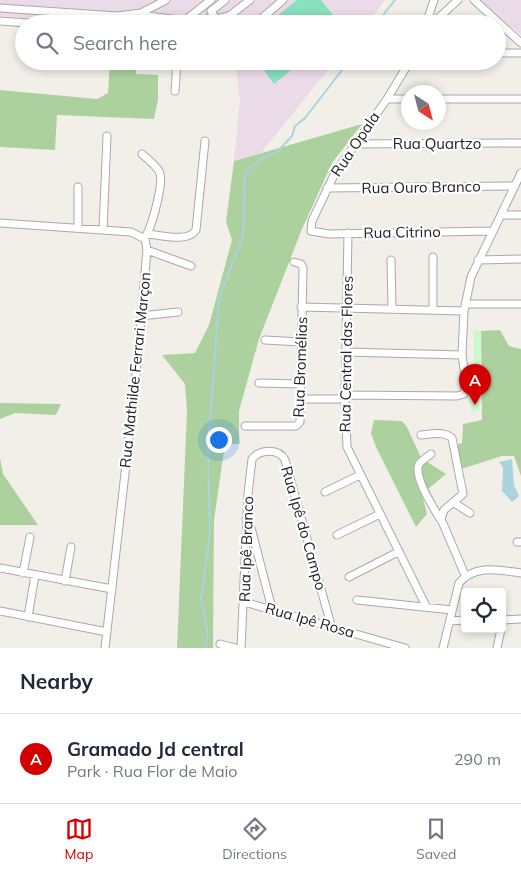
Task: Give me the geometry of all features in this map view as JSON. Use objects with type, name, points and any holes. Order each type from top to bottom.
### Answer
[{"type":"street","points":[[136,14],[166,0]]},
{"type":"street","points":[[193,15],[211,0]]},
{"type":"street","points":[[213,15],[213,8],[225,0]]},
{"type":"street","points":[[228,15],[250,0]]},
{"type":"street","points":[[266,15],[283,0]]},
{"type":"street","points":[[429,15],[434,0]]},
{"type":"street","points":[[442,15],[458,0]]},
{"type":"street","points":[[474,0],[490,15]]},
{"type":"street","points":[[0,8],[102,15]]},
{"type":"street","points":[[126,15],[142,15]]},
{"type":"street","points":[[0,21],[15,22]]},
{"type":"street","points":[[506,29],[521,43]]},
{"type":"street","points":[[506,53],[521,53]]},
{"type":"street","points":[[175,91],[176,70]]},
{"type":"street","name":"Rua Opala","points":[[311,232],[310,226],[328,188],[353,144],[387,99],[405,70]]},
{"type":"street","points":[[387,99],[401,99]]},
{"type":"street","points":[[446,99],[521,99]]},
{"type":"street","points":[[103,230],[107,136]]},
{"type":"street","points":[[0,223],[131,232],[146,236],[185,237],[194,234],[196,230],[205,141]]},
{"type":"street","name":"Rua Quartzo","points":[[353,144],[521,143]]},
{"type":"street","points":[[142,154],[158,170],[161,179],[146,236]]},
{"type":"street","points":[[301,399],[457,396],[464,394],[466,383],[462,354],[465,307],[471,277],[521,174]]},
{"type":"street","name":"Rua Ouro Branco","points":[[328,188],[515,186]]},
{"type":"street","points":[[78,187],[78,228]]},
{"type":"street","points":[[501,215],[521,215]]},
{"type":"street","name":"Rua Citrino","points":[[311,232],[493,231]]},
{"type":"street","name":"Rua Central das Flores","points":[[348,233],[345,397],[347,447],[426,606]]},
{"type":"street","name":"Rua Mathilde Ferrari Marçon","points":[[105,648],[141,316],[147,250],[146,236]]},
{"type":"street","points":[[147,250],[191,266]]},
{"type":"street","points":[[433,258],[433,310]]},
{"type":"street","points":[[478,260],[521,259]]},
{"type":"street","points":[[391,260],[392,308]]},
{"type":"street","name":"Rua Bromélias","points":[[245,426],[296,426],[301,419],[303,268],[301,264],[294,262]]},
{"type":"street","points":[[301,307],[433,310],[521,304]]},
{"type":"street","points":[[141,316],[178,312]]},
{"type":"street","points":[[265,340],[301,342]]},
{"type":"street","points":[[346,352],[462,354]]},
{"type":"street","points":[[259,383],[301,384]]},
{"type":"street","points":[[420,435],[440,433],[447,434],[452,438],[463,494],[442,513],[441,519]]},
{"type":"street","name":"Rua Ipê do Campo","points":[[258,453],[274,452],[280,454],[285,460],[331,625]]},
{"type":"street","name":"Rua Ipê Branco","points":[[240,648],[244,602],[246,519],[251,464],[252,459],[258,453]]},
{"type":"street","points":[[431,454],[419,464],[418,471],[427,497],[441,519],[466,575]]},
{"type":"street","points":[[325,492],[360,475]]},
{"type":"street","points":[[454,503],[470,513]]},
{"type":"street","points":[[338,534],[380,514]]},
{"type":"street","points":[[246,519],[250,524],[272,609]]},
{"type":"street","points":[[23,573],[30,537]]},
{"type":"street","points":[[65,580],[71,547]]},
{"type":"street","points":[[349,577],[398,552]]},
{"type":"street","points":[[0,568],[112,589]]},
{"type":"street","points":[[443,648],[459,583],[466,575],[491,569],[521,573]]},
{"type":"street","points":[[28,616],[35,575]]},
{"type":"street","points":[[357,600],[452,610]]},
{"type":"street","name":"Rua Ipê Rosa","points":[[244,602],[331,625],[405,648]]},
{"type":"street","points":[[0,611],[106,632]]},
{"type":"street","points":[[506,621],[521,619]]},
{"type":"street","points":[[450,621],[461,620]]},
{"type":"street","points":[[497,648],[500,633]]},
{"type":"street","points":[[220,644],[235,648]]},
{"type":"shaded area","points":[[0,0],[385,0],[373,15],[0,16]]},
{"type":"shaded area","points":[[480,0],[521,0],[521,35],[506,22],[506,15],[498,15]]},
{"type":"shaded area","points":[[236,70],[328,70],[261,153],[234,161],[240,99]]},
{"type":"green space","points":[[297,0],[321,0],[333,15],[278,15]]},
{"type":"green space","points":[[109,70],[136,70],[136,74],[158,75],[158,100],[154,119],[57,115],[55,150],[0,147],[0,90],[97,99],[108,93]]},
{"type":"green space","points":[[264,70],[291,70],[274,84]]},
{"type":"green space","points":[[362,124],[332,163],[302,229],[259,339],[239,411],[239,444],[225,444],[214,520],[213,648],[177,648],[187,411],[185,384],[162,355],[195,353],[209,325],[232,240],[226,222],[234,161]]},
{"type":"green space","points":[[474,330],[481,331],[479,411],[471,412],[471,399],[474,399]]},
{"type":"green space","points":[[500,330],[509,346],[521,349],[521,476],[514,456],[502,456],[455,471],[450,447],[462,443],[463,424],[482,420],[481,331]]},
{"type":"green space","points":[[0,403],[61,404],[56,415],[15,413],[0,419]]},
{"type":"green space","points":[[374,420],[402,421],[407,427],[421,458],[446,474],[422,494],[427,514],[416,527],[376,447],[371,433]]},
{"type":"green space","points":[[0,458],[3,474],[38,525],[0,525]]},
{"type":"water","points":[[512,459],[514,485],[519,496],[512,502],[502,491],[503,467],[499,462]]},
{"type":"waterway","points":[[383,15],[395,0]]},
{"type":"waterway","points":[[205,648],[208,636],[201,599],[210,533],[208,450],[219,298],[243,236],[245,176],[248,169],[263,158],[278,151],[292,136],[295,126],[305,118],[342,70]]},
{"type":"place","name":"Gramado Jd central","points":[[475,405]]}]
